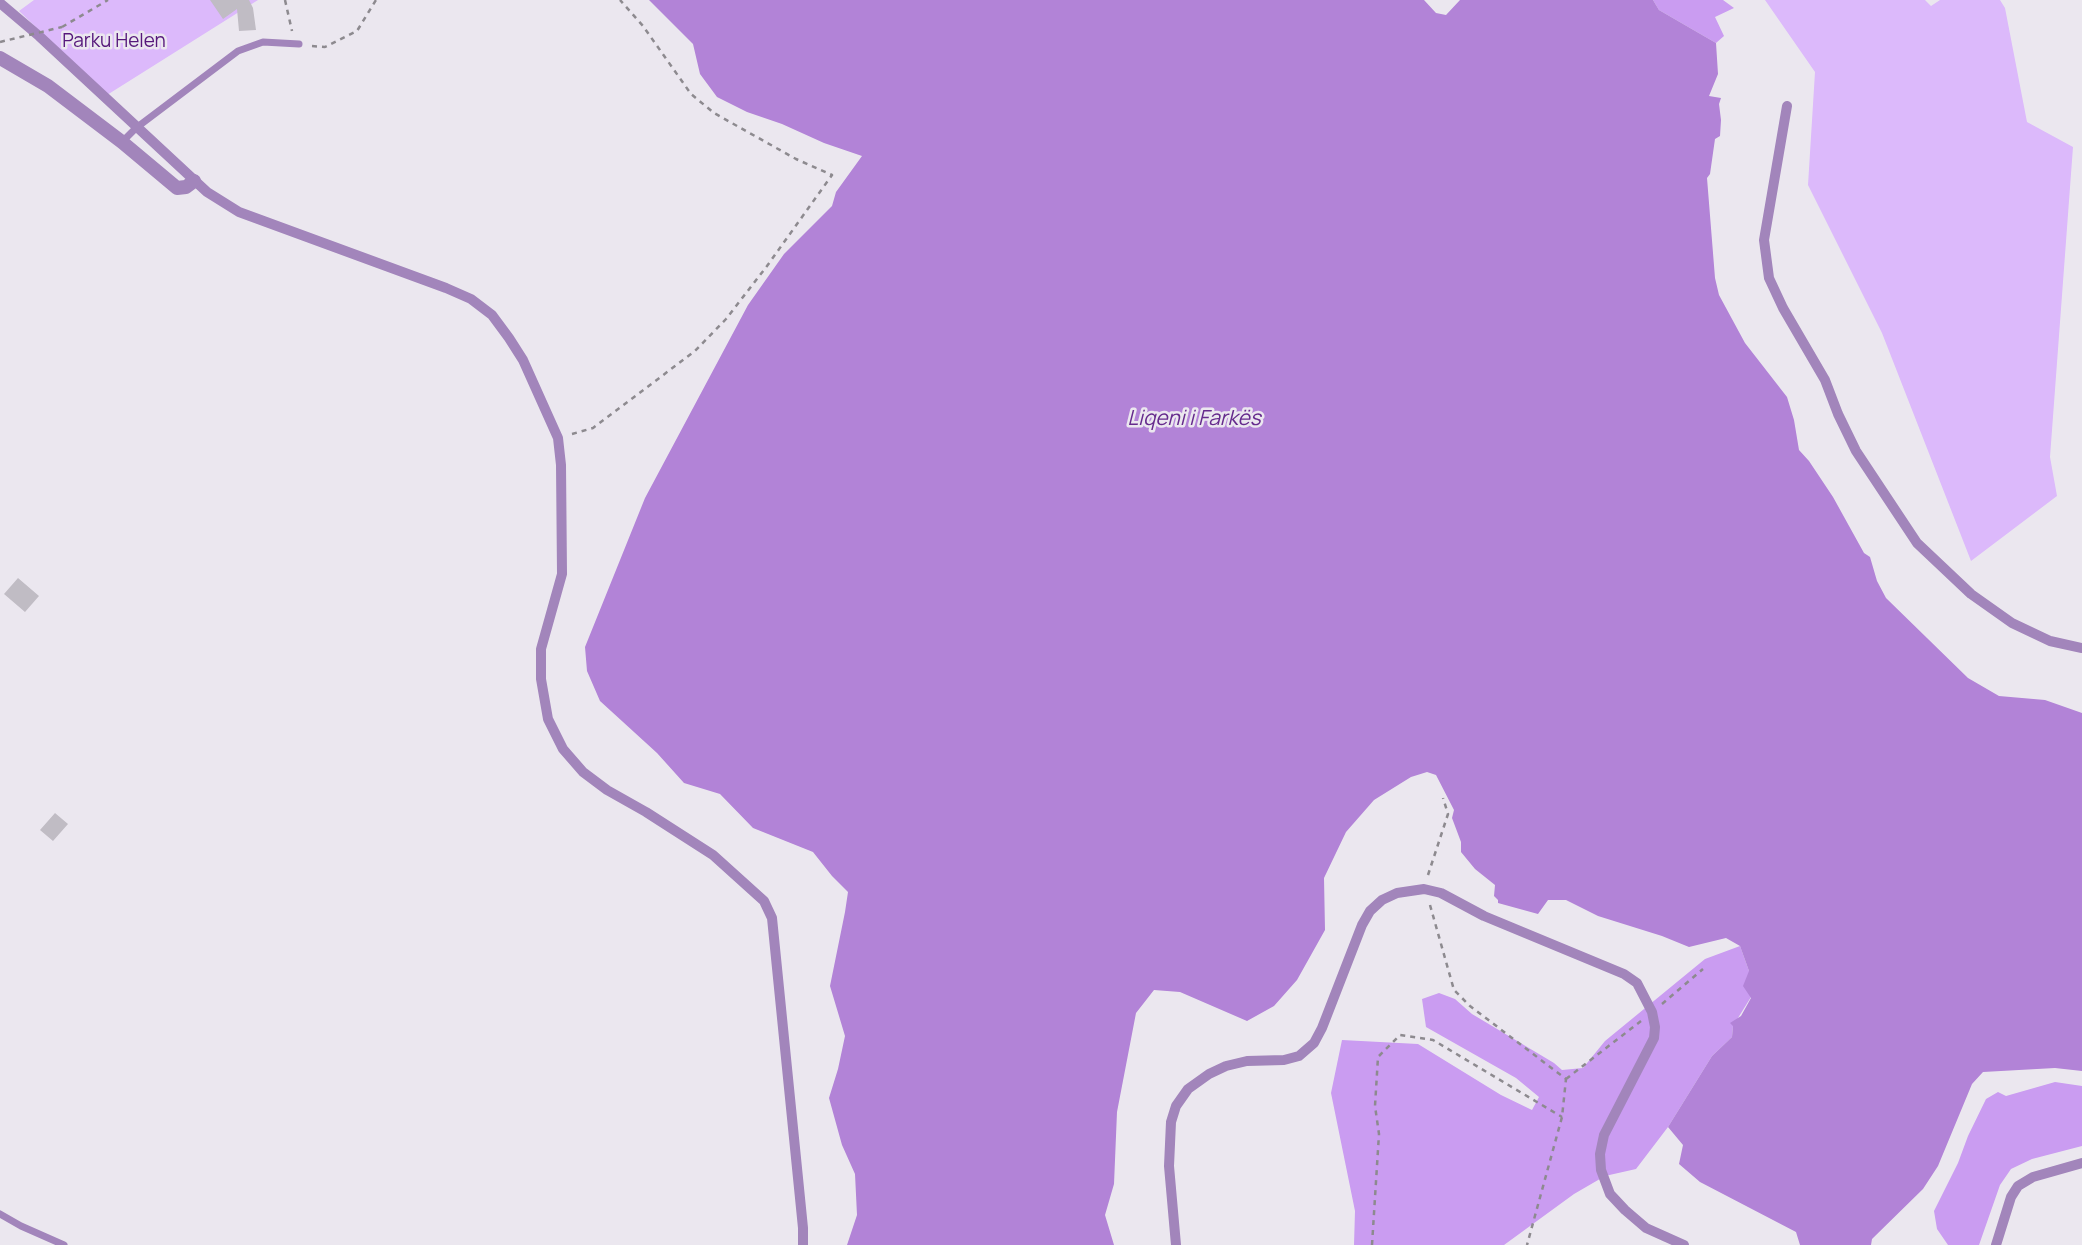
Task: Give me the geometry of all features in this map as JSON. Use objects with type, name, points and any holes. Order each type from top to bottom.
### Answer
[{"type":"street","points":[[0,3],[206,192],[239,212],[471,299],[492,315],[509,338],[523,360],[558,439],[561,465],[562,573],[541,649],[541,678],[548,719],[563,749],[583,772],[607,790],[713,855],[764,901],[772,918],[803,1245]]},
{"type":"street","points":[[0,58],[48,86],[177,188],[186,187],[194,181]]},
{"type":"street","points":[[1787,106],[1764,240],[1769,278],[1783,308],[1825,380],[1856,451],[1917,543],[1971,594],[2012,623],[2050,641],[2082,648]]},
{"type":"street","points":[[1176,1245],[1169,1166],[1171,1122],[1176,1105],[1188,1089],[1226,1066],[1247,1061],[1284,1060],[1299,1056],[1314,1043],[1370,911],[1396,892],[1423,889],[1441,894],[1484,916],[1624,974],[1637,983],[1652,1012],[1656,1027],[1654,1038],[1604,1135],[1600,1154],[1601,1170],[1610,1194],[1625,1210],[1646,1228],[1684,1245]]},
{"type":"street","points":[[1996,1245],[2011,1197],[2018,1186],[2033,1178],[2082,1163]]},
{"type":"lane","points":[[122,142],[136,128],[238,51],[263,42],[299,44]]},
{"type":"lane","points":[[0,1214],[64,1245]]},
{"type":"path","points":[[0,42],[62,27],[108,0]]},
{"type":"path","points":[[285,0],[289,26],[299,44],[325,47],[358,31],[376,0]]},
{"type":"path","points":[[558,439],[593,428],[695,351],[734,309],[832,175],[796,159],[714,113],[698,100],[643,26],[620,0]]},
{"type":"path","points":[[1443,798],[1448,814],[1423,889],[1434,915],[1454,990],[1566,1079]]},
{"type":"path","points":[[1527,1245],[1562,1117],[1566,1079],[1703,969]]},
{"type":"path","points":[[1372,1245],[1379,1134],[1375,1107],[1378,1057],[1400,1035],[1433,1040],[1562,1117]]},
{"type":"green space","name":"Parku Helen","points":[[34,0],[258,0],[107,95],[19,11]]},
{"type":"green space","points":[[1765,0],[1925,0],[1931,6],[1940,0],[2000,0],[2005,8],[2027,122],[2073,147],[2050,457],[2057,496],[1971,561],[1882,333],[1808,185],[1815,72]]},
{"type":"shaded area","points":[[1653,0],[1723,0],[1734,8],[1715,17],[1724,36],[1716,43],[1659,10]]},
{"type":"shaded area","points":[[1740,946],[1749,971],[1751,997],[1733,1026],[1732,1037],[1712,1056],[1668,1127],[1636,1169],[1605,1176],[1574,1194],[1504,1245],[1354,1245],[1355,1211],[1331,1093],[1342,1040],[1418,1044],[1501,1095],[1532,1110],[1539,1097],[1516,1078],[1426,1027],[1422,999],[1439,993],[1455,999],[1472,1014],[1562,1070],[1583,1068],[1605,1041],[1705,959]]},
{"type":"shaded area","points":[[2055,1082],[2082,1086],[2082,1146],[2032,1159],[2011,1169],[2000,1185],[1979,1245],[1948,1245],[1937,1229],[1934,1211],[1986,1099],[1998,1092],[2006,1096]]},
{"type":"water","name":"Liqeni i Farkës","points":[[649,0],[1424,0],[1436,13],[1446,15],[1460,0],[1653,0],[1659,10],[1716,43],[1718,74],[1709,96],[1721,98],[1720,136],[1715,139],[1710,174],[1707,178],[1715,278],[1719,295],[1745,343],[1787,397],[1799,450],[1833,497],[1864,553],[1870,557],[1877,581],[1886,598],[1968,678],[1999,696],[2045,700],[2082,713],[2082,1071],[2055,1068],[1983,1072],[1972,1084],[1938,1166],[1923,1189],[1872,1239],[1871,1245],[1800,1245],[1796,1232],[1700,1182],[1679,1164],[1683,1145],[1668,1127],[1712,1056],[1732,1037],[1733,1026],[1730,1023],[1741,1016],[1751,998],[1743,986],[1749,971],[1740,946],[1726,938],[1689,947],[1598,916],[1566,900],[1548,900],[1538,914],[1498,903],[1494,896],[1495,885],[1475,869],[1461,852],[1461,842],[1452,818],[1454,810],[1436,775],[1427,772],[1411,777],[1374,800],[1346,832],[1324,878],[1325,930],[1297,980],[1274,1006],[1247,1021],[1180,992],[1154,990],[1136,1013],[1117,1112],[1114,1184],[1105,1215],[1114,1245],[847,1245],[857,1215],[855,1174],[842,1145],[829,1098],[845,1036],[830,986],[848,892],[813,852],[753,828],[720,794],[684,783],[657,753],[600,701],[587,671],[585,647],[645,498],[748,305],[784,254],[832,206],[836,192],[862,156],[747,112],[717,97],[700,74],[693,44]]},
{"type":"building","points":[[210,0],[249,0],[256,30],[239,31],[237,9],[223,19]]},
{"type":"building","points":[[18,578],[39,596],[25,612],[4,594]]},
{"type":"building","points":[[55,813],[68,824],[53,841],[40,830]]}]
